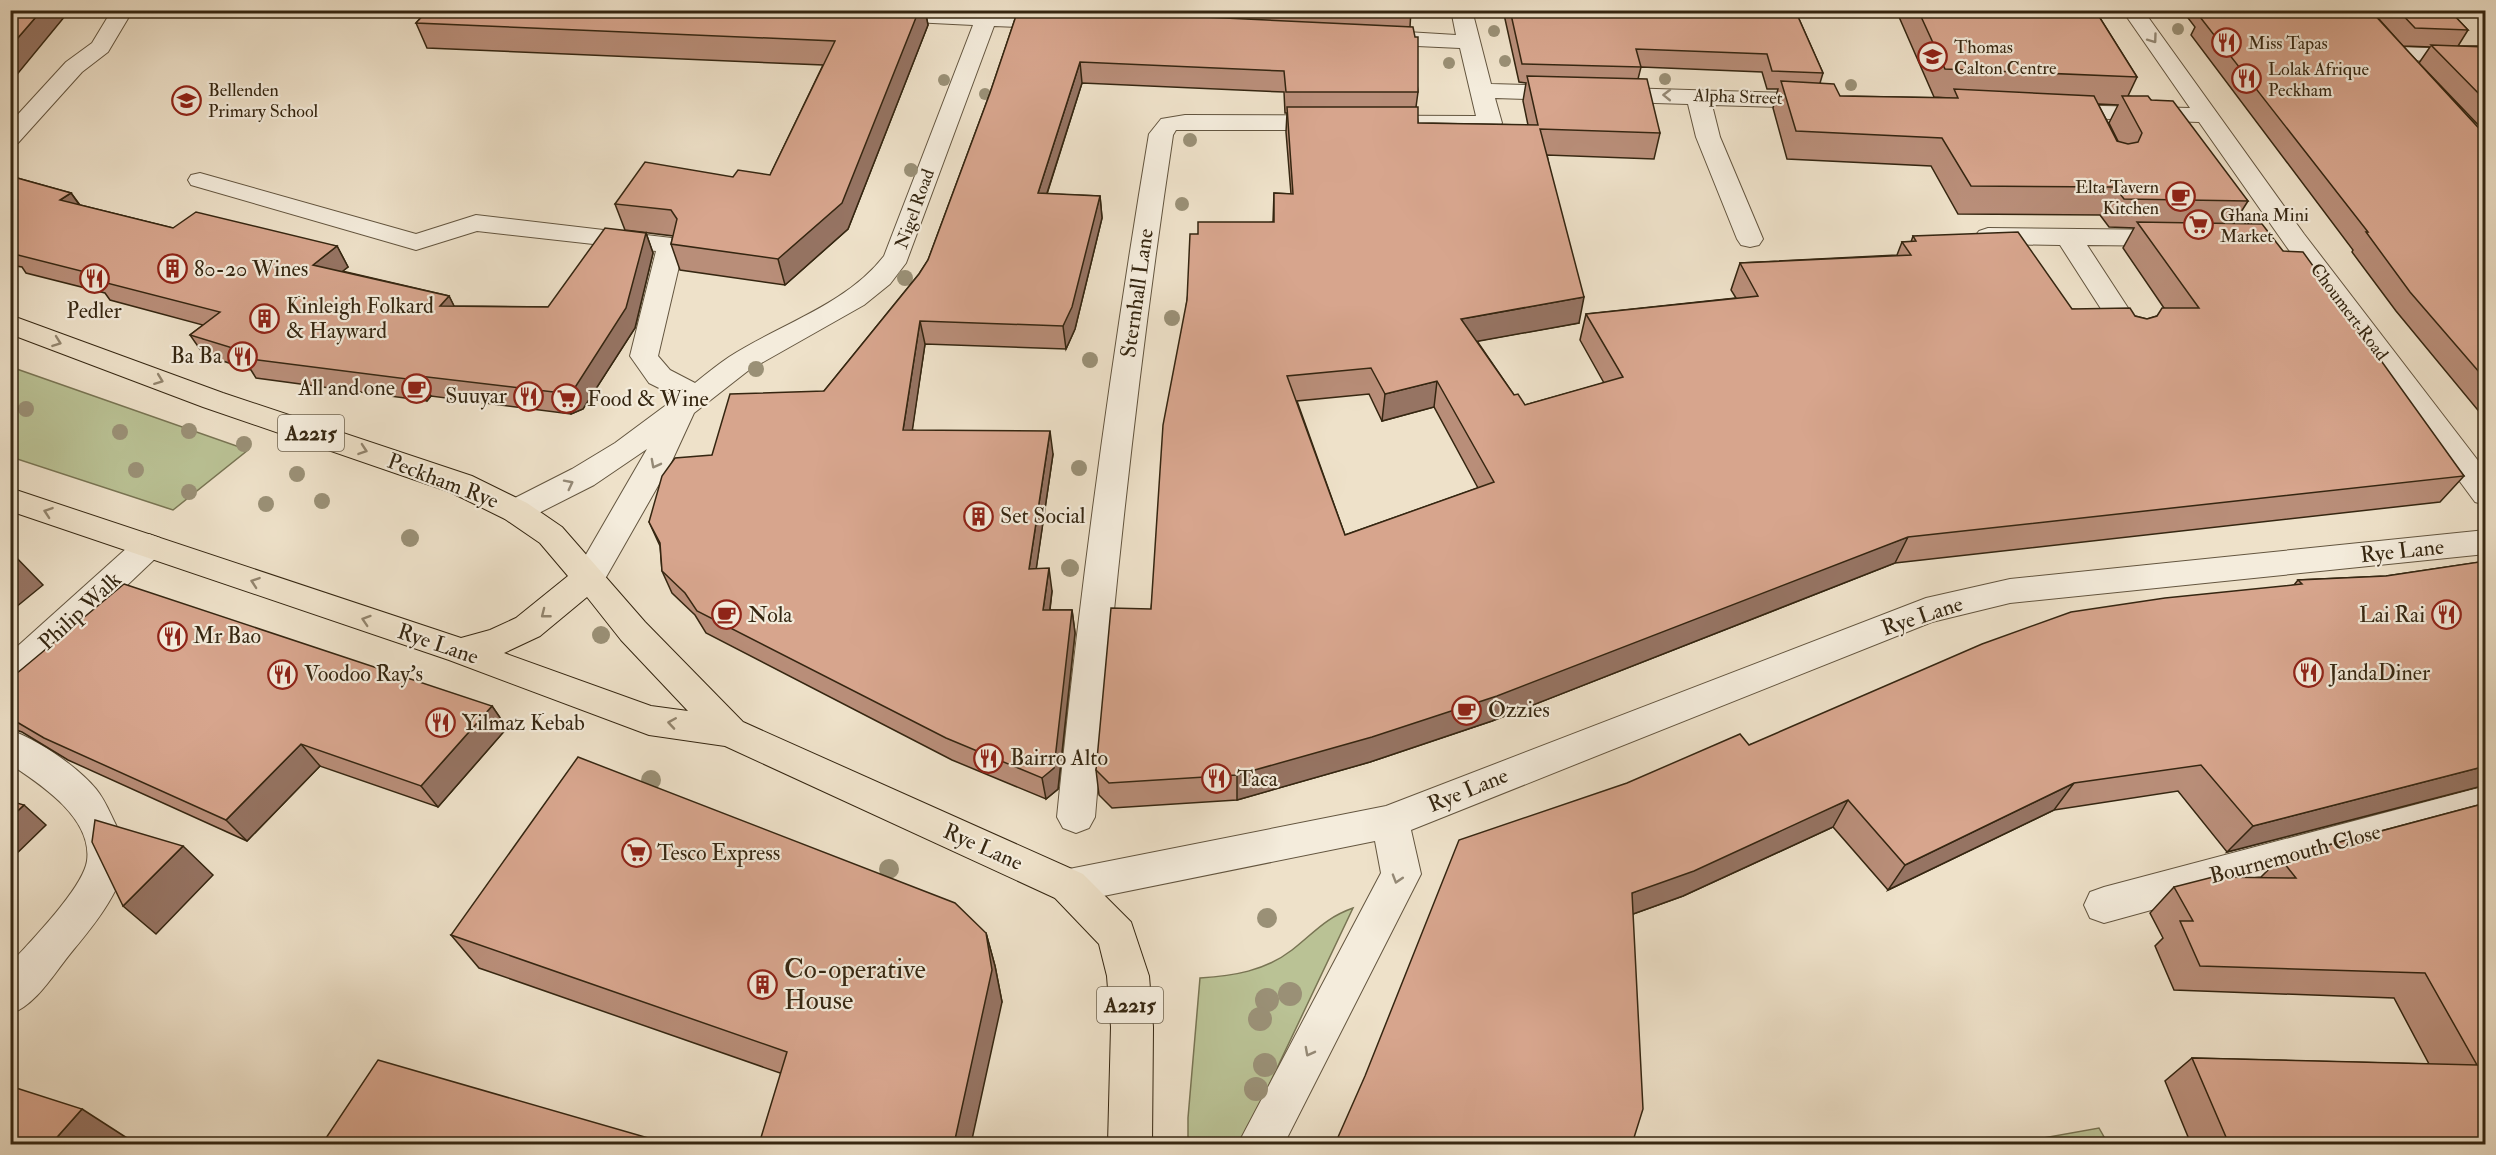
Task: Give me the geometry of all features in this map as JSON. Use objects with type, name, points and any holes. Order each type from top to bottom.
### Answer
[{"type":"main road","name":"Peckham Rye","points":[[10,324],[213,400],[461,484],[516,511]]},
{"type":"main road","name":"A2215","points":[[10,499],[149,546]]},
{"type":"main road","name":"Rye Lane","points":[[516,511],[551,535],[633,631],[730,732]]},
{"type":"main road","name":"Rye Lane","points":[[149,546],[461,651],[649,720],[730,732],[1069,886]]},
{"type":"main road","points":[[461,651],[499,641],[528,627],[589,577]]},
{"type":"main road","name":"A2215","points":[[1069,886],[1117,935],[1128,976],[1132,1027],[1130,1144]]},
{"type":"street","points":[[10,138],[74,67],[100,47],[123,10]]},
{"type":"street","points":[[792,10],[988,15],[1082,24]]},
{"type":"street","points":[[1461,10],[1483,91]]},
{"type":"street","name":"Choumert Road","points":[[2132,10],[2295,240],[2486,494]]},
{"type":"street","name":"Nigel Road","points":[[689,402],[739,364],[854,299],[881,278],[897,257],[988,15]]},
{"type":"street","points":[[1354,36],[1471,42]]},
{"type":"street","points":[[2379,37],[2418,78]]},
{"type":"street","points":[[2396,54],[2470,56]]},
{"type":"street","name":"Alpha Street","points":[[1483,91],[1843,102]]},
{"type":"street","name":"Sternhall Lane","points":[[1076,817],[1092,638],[1136,290],[1161,134],[1169,124],[1185,122],[1490,123],[1483,91]]},
{"type":"street","points":[[1698,96],[1708,137],[1750,239]]},
{"type":"street","points":[[10,108],[35,108]]},
{"type":"street","points":[[2043,111],[2095,123],[2208,116]]},
{"type":"street","points":[[200,180],[416,242],[476,224],[671,246],[644,356],[650,371],[672,384],[689,402],[589,577]]},
{"type":"street","points":[[1988,236],[2200,238]]},
{"type":"street","points":[[2068,236],[2131,334]]},
{"type":"street","points":[[2259,239],[2295,240]]},
{"type":"street","name":"Peckham Rye","points":[[516,511],[583,477],[626,450],[689,402]]},
{"type":"street","name":"Rye Lane","points":[[1069,886],[1390,822],[1926,610],[2010,591],[2486,542]]},
{"type":"street","name":"Philip Walk","points":[[10,675],[149,546]]},
{"type":"street","points":[[10,745],[41,766],[83,800],[100,833],[106,861],[95,892],[10,995]]},
{"type":"street","name":"Bournemouth Close","points":[[2104,905],[2486,802]]},
{"type":"street","points":[[1260,1144],[1401,874],[1390,822]]},
{"type":"green space","points":[[11,367],[248,450],[173,510],[11,457]]},
{"type":"green space","points":[[1353,908],[1241,1144],[1188,1144],[1188,1118],[1200,978],[1236,974],[1271,963],[1292,950],[1327,921]]},
{"type":"green space","points":[[2099,1128],[2108,1144],[2010,1144]]},
{"type":"building","points":[[10,10],[42,10],[10,47]]},
{"type":"building","points":[[428,10],[919,10],[842,203],[778,259],[671,244],[677,219],[671,210],[615,204],[645,162],[733,177],[738,170],[770,175],[835,41],[416,23]]},
{"type":"building","points":[[1018,10],[1413,27],[1415,37],[1418,37],[1418,92],[1286,92],[1284,71],[1080,62],[1038,193],[1100,196],[1072,307],[1063,326],[920,321],[903,430],[1050,431],[1029,569],[1049,568],[1043,610],[1072,610],[1054,768],[1042,778],[946,738],[697,611],[685,593],[662,571],[660,543],[649,522],[662,476],[675,458],[712,455],[730,394],[824,391],[919,274],[928,260]]},
{"type":"building","points":[[1510,10],[1795,10],[1823,73],[1772,71],[1767,54],[1636,49],[1641,67],[1522,64]]},
{"type":"building","points":[[1918,10],[2095,10],[2137,77],[1945,69]]},
{"type":"building","points":[[2206,10],[2370,10],[2486,136],[2486,380],[2410,292],[2366,232],[2368,232],[2200,17],[2212,17]]},
{"type":"building","points":[[2398,10],[2449,10],[2468,30],[2415,28]]},
{"type":"building","points":[[2431,45],[2486,47],[2486,101]]},
{"type":"building","points":[[1527,76],[1647,79],[1660,133],[1540,129],[1584,297],[1461,319],[1514,395],[1518,394],[1525,405],[1623,377],[1586,314],[1758,296],[1740,263],[1911,255],[1902,242],[1916,241],[1913,236],[2018,232],[2072,309],[2130,308],[2135,316],[2147,319],[2157,316],[2162,308],[2199,308],[2137,222],[2262,224],[2283,251],[2303,252],[2464,476],[1908,537],[1497,696],[1372,737],[1237,775],[1109,783],[1096,770],[1111,608],[1151,609],[1163,425],[1187,300],[1190,234],[1198,234],[1198,222],[1274,222],[1274,193],[1293,194],[1287,107],[1418,107],[1418,123],[1538,125]],"holes":[[[1371,368],[1385,394],[1437,381],[1494,482],[1345,535],[1287,376]]]},
{"type":"building","points":[[1781,81],[1834,84],[1840,96],[1958,98],[1954,89],[2094,96],[2117,141],[2128,144],[2138,142],[2142,133],[2122,96],[2148,96],[2151,100],[2173,101],[2248,201],[2124,199],[2115,187],[1971,186],[1942,138],[1796,131]]},
{"type":"building","points":[[10,176],[71,193],[60,200],[173,228],[196,212],[337,246],[313,265],[449,296],[440,306],[548,307],[605,228],[646,233],[626,308],[574,389],[562,393],[419,376],[415,380],[243,358],[249,353],[190,335],[220,312],[95,280],[101,276],[10,253],[16,249],[10,248]]},
{"type":"building","points":[[2486,561],[2486,766],[2253,826],[2201,765],[2074,783],[1905,865],[1848,800],[1694,871],[1632,893],[1643,1109],[1632,1144],[1335,1144],[1365,1076],[1459,840],[1627,783],[1740,734],[1749,745],[1982,644],[2071,612],[2165,598],[2302,584],[2298,580],[2386,576]]},
{"type":"building","points":[[124,584],[492,706],[421,786],[301,744],[226,820],[44,738],[10,718],[10,679]]},
{"type":"building","name":"Co-operative House","points":[[578,757],[955,903],[986,933],[992,970],[954,1144],[759,1144],[787,1052],[451,935]]},
{"type":"building","points":[[10,801],[24,805],[10,818]]},
{"type":"building","points":[[2486,803],[2486,1144],[2229,1144],[2192,1058],[2477,1065],[2425,973],[2200,966],[2180,921],[2193,921],[2174,887],[2213,877],[2296,878],[2280,858]]},
{"type":"building","points":[[95,820],[183,846],[123,906],[92,842]]},
{"type":"building","points":[[378,1060],[669,1144],[322,1144]]},
{"type":"building","points":[[10,1086],[82,1109],[51,1144],[10,1144]]},
{"type":"place","name":"Miss Tapas","points":[[2227,43]]},
{"type":"place","name":"Thomas Calton Centre","points":[[1933,57]]},
{"type":"place","name":"Lolak Afrique Peckham","points":[[2247,79]]},
{"type":"place","name":"Bellenden Primary School","points":[[187,100]]},
{"type":"place","name":"Elta Tavern Kitchen","points":[[2180,197]]},
{"type":"place","name":"Ghana Mini Market","points":[[2199,225]]},
{"type":"place","name":"80-20 Wines","points":[[173,269]]},
{"type":"place","name":"Pedler","points":[[94,279]]},
{"type":"place","name":"Kinleigh Folkard & Hayward","points":[[265,319]]},
{"type":"place","name":"Ba Ba","points":[[243,356]]},
{"type":"place","name":"All and one","points":[[416,388]]},
{"type":"place","name":"Suuyar","points":[[528,396]]},
{"type":"place","name":"Food & Wine","points":[[566,399]]},
{"type":"place","name":"Set Social","points":[[979,516]]},
{"type":"place","name":"Nola","points":[[727,615]]},
{"type":"place","name":"Lai Rai","points":[[2446,615]]},
{"type":"place","name":"Mr Bao","points":[[172,636]]},
{"type":"place","name":"JandaDiner","points":[[2308,673]]},
{"type":"place","name":"Voodoo Ray's","points":[[283,674]]},
{"type":"place","name":"Ozzies","points":[[1467,710]]},
{"type":"place","name":"Yilmaz Kebab","points":[[441,723]]},
{"type":"place","name":"Bairro Alto","points":[[989,758]]},
{"type":"place","name":"Taca","points":[[1216,779]]},
{"type":"place","name":"Tesco Express","points":[[636,853]]},
{"type":"place","name":"Co-operative House","points":[[763,985]]}]
